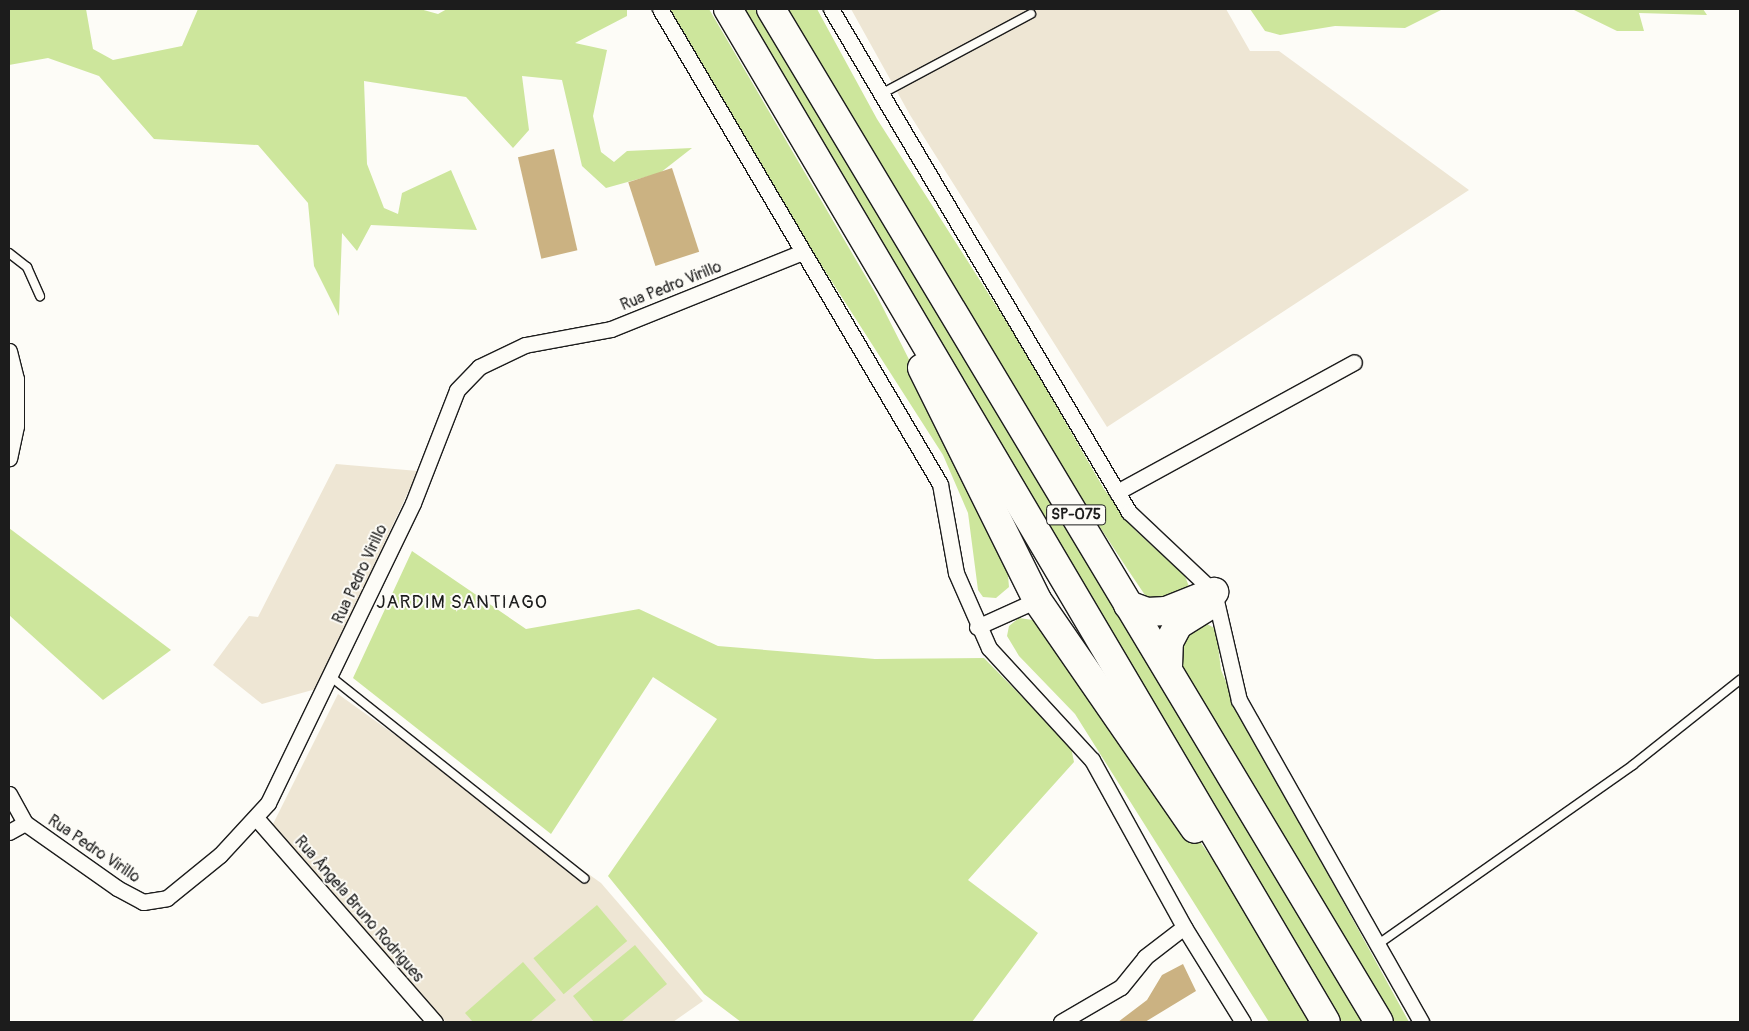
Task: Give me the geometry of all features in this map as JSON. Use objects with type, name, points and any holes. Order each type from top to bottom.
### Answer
[{"type":"highway","name":"SP-075","points":[[728,9],[1326,1022]]},
{"type":"highway","name":"SP-075","points":[[771,9],[1128,604],[1168,667],[1379,1022]]},
{"type":"highway","points":[[872,252],[905,333],[1036,600],[1158,780],[1276,938]]},
{"type":"highway","points":[[1128,604],[1147,612],[1166,611],[1216,596]]},
{"type":"highway","points":[[1168,667],[1169,642],[1178,625],[1216,596]]},
{"type":"street","points":[[660,9],[940,484],[956,573],[978,627],[994,655],[1092,760],[1184,927],[1243,1022]]},
{"type":"street","points":[[831,9],[1117,492],[1146,531],[1216,596],[1228,665],[1240,700],[1421,1022]]},
{"type":"street","name":"Rua Pedro Virillo","points":[[9,794],[25,823],[143,902],[167,898],[258,819],[330,676],[413,503],[457,390],[479,367],[524,345],[610,329],[803,252]]},
{"type":"street","points":[[9,351],[16,379],[16,426],[9,458]]},
{"type":"street","points":[[1117,492],[1354,362]]},
{"type":"street","points":[[978,627],[1036,600]]},
{"type":"street","name":"Rua Ângela Bruno Rodrigues","points":[[258,819],[435,1022]]},
{"type":"street","points":[[9,832],[25,823]]},
{"type":"street","points":[[1061,1022],[1121,987],[1145,957],[1184,927]]},
{"type":"lane","points":[[881,94],[1031,14]]},
{"type":"lane","points":[[9,253],[27,267],[40,296]]},
{"type":"lane","points":[[330,676],[584,878]]},
{"type":"lane","points":[[1377,945],[1633,765],[1740,680]]},
{"type":"shaded area","points":[[851,9],[1226,9],[1250,51],[1279,51],[1469,190],[1107,427],[910,115]]},
{"type":"shaded area","points":[[336,464],[418,471],[316,689],[262,704],[213,665],[249,616],[258,617]]},
{"type":"shaded area","points":[[338,694],[601,883],[703,1001],[673,1022],[446,1022],[272,826]]},
{"type":"green space","points":[[9,9],[86,9],[93,49],[113,60],[182,46],[198,9],[420,9],[438,14],[447,9],[627,9],[627,16],[575,43],[607,50],[593,116],[601,152],[614,162],[627,151],[692,148],[660,173],[606,188],[582,166],[562,80],[522,76],[529,130],[513,148],[466,97],[364,81],[367,164],[384,208],[398,214],[402,193],[451,170],[477,230],[371,225],[357,251],[342,233],[339,316],[314,266],[308,203],[258,145],[154,139],[99,76],[48,58],[9,65]]},
{"type":"green space","points":[[670,9],[709,9],[876,294],[1006,552],[1009,587],[996,598],[983,597],[978,590],[968,513],[943,455],[784,207]]},
{"type":"green space","points":[[739,9],[759,9],[1368,1022],[1337,1022]]},
{"type":"green space","points":[[785,9],[817,9],[877,119],[1018,340],[1104,489],[1136,531],[1185,576],[1191,592],[1165,603],[1147,598],[999,373]]},
{"type":"green space","points":[[1250,9],[1443,9],[1405,28],[1335,26],[1280,35],[1265,31]]},
{"type":"green space","points":[[1572,9],[1703,9],[1707,15],[1639,13],[1644,31],[1617,31]]},
{"type":"green space","points":[[9,528],[171,650],[103,700],[9,615]]},
{"type":"green space","points":[[412,551],[526,629],[639,609],[718,646],[875,659],[984,658],[1071,747],[1074,762],[968,880],[1038,933],[972,1022],[741,1022],[704,994],[608,876],[717,719],[653,677],[551,834],[353,678]]},
{"type":"green space","points":[[1019,618],[1033,620],[1062,647],[1281,956],[1318,1022],[1269,1022],[1075,714],[1019,656],[1007,636],[1009,626]]},
{"type":"green space","points":[[1200,620],[1216,629],[1221,670],[1237,708],[1409,1022],[1388,1022],[1186,675],[1177,651],[1186,625]]},
{"type":"green space","points":[[597,905],[627,941],[564,994],[533,958]]},
{"type":"green space","points":[[635,945],[667,984],[621,1022],[594,1022],[573,996]]},
{"type":"green space","points":[[523,962],[556,1000],[530,1022],[473,1022],[465,1013]]},
{"type":"building","points":[[554,149],[577,250],[541,259],[518,157]]},
{"type":"building","points":[[672,168],[699,252],[655,266],[628,182]]},
{"type":"building","points":[[1183,964],[1196,991],[1145,1022],[1118,1022],[1147,1000],[1162,975]]},
{"type":"district","name":"JARDIM SANTIAGO","points":[[462,603]]}]
